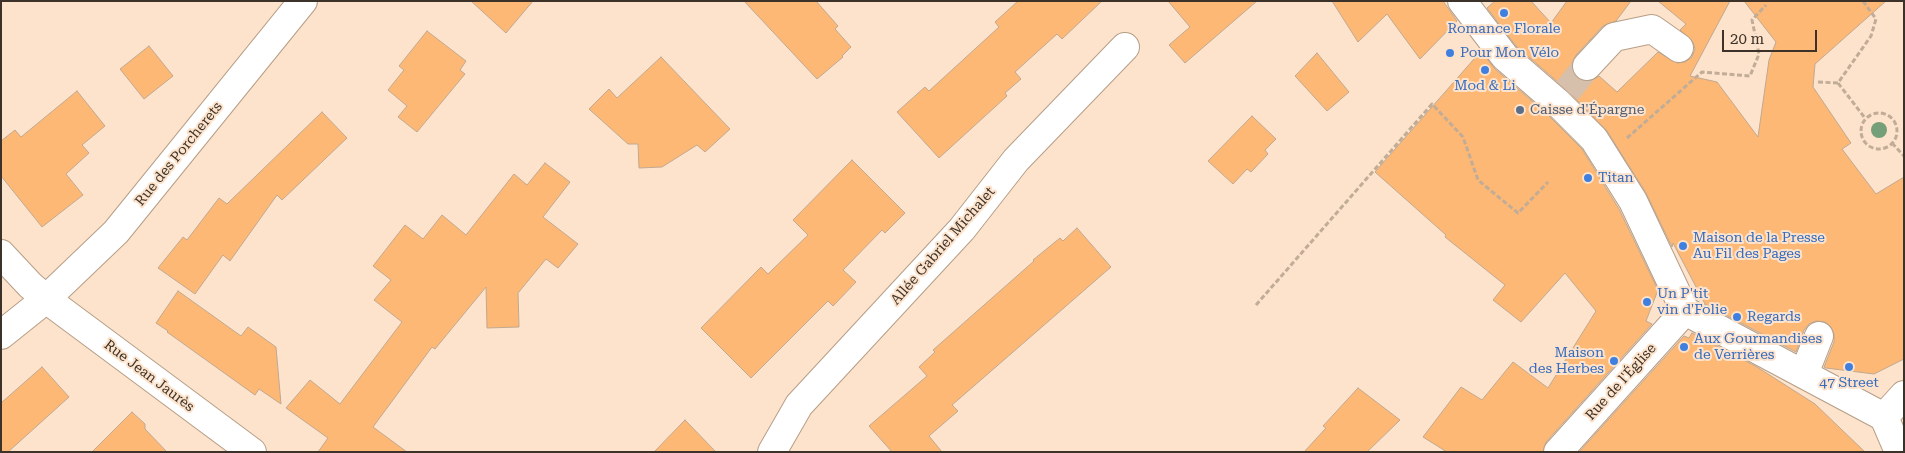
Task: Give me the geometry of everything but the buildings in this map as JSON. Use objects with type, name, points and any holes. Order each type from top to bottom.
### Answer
[{"type":"street","name":"Rue des Porcherets","points":[[1,335],[46,299],[116,232],[303,1]]},
{"type":"street","points":[[1462,1],[1505,57],[1562,97],[1592,136],[1633,201],[1684,311],[1884,417],[1899,452]]},
{"type":"street","points":[[1587,66],[1614,37],[1652,29],[1679,48]]},
{"type":"street","name":"Allée Gabriel Michalet","points":[[772,452],[800,405],[962,229],[1016,160],[1124,46]]},
{"type":"street","name":"Rue Jean Jaurès","points":[[1,254],[30,286],[46,299],[252,452]]},
{"type":"street","name":"Rue de l'Église","points":[[1558,452],[1684,311]]},
{"type":"street","points":[[1804,374],[1819,336]]},
{"type":"street","points":[[1884,417],[1904,394]]},
{"type":"path","points":[[1838,84],[1870,36],[1876,19],[1863,1]]},
{"type":"path","points":[[1606,157],[1702,72],[1750,76],[1759,54],[1752,20],[1766,6]]},
{"type":"path","points":[[1818,82],[1838,84],[1866,118]]},
{"type":"path","points":[[1256,305],[1432,104],[1463,137],[1478,180],[1518,213],[1548,182]]},
{"type":"path","points":[[1873,113],[1882,113],[1890,116],[1895,123],[1897,131],[1895,140],[1892,143],[1880,149],[1872,148],[1864,142],[1861,135],[1861,126],[1866,118],[1873,113]]},
{"type":"path","points":[[1892,143],[1904,156]]},
{"type":"tunnel","points":[[1567,91],[1587,66]]},
{"type":"place","name":"Romance Florale","points":[[1504,13]]},
{"type":"place","name":"Pour Mon Vélo","points":[[1450,53]]},
{"type":"place","name":"Mod & Li","points":[[1485,70]]},
{"type":"place","name":"Caisse d'Épargne","points":[[1520,110]]},
{"type":"place","name":"Titan","points":[[1588,178]]},
{"type":"place","name":"Maison de la Presse Au Fil des Pages","points":[[1683,246]]},
{"type":"place","name":"Un P'tit vin d'Folie","points":[[1647,302]]},
{"type":"place","name":"Regards","points":[[1737,317]]},
{"type":"place","name":"Aux Gourmandises de Verrières","points":[[1684,347]]},
{"type":"place","name":"Maison des Herbes","points":[[1614,361]]},
{"type":"place","name":"47 Street","points":[[1849,367]]}]
